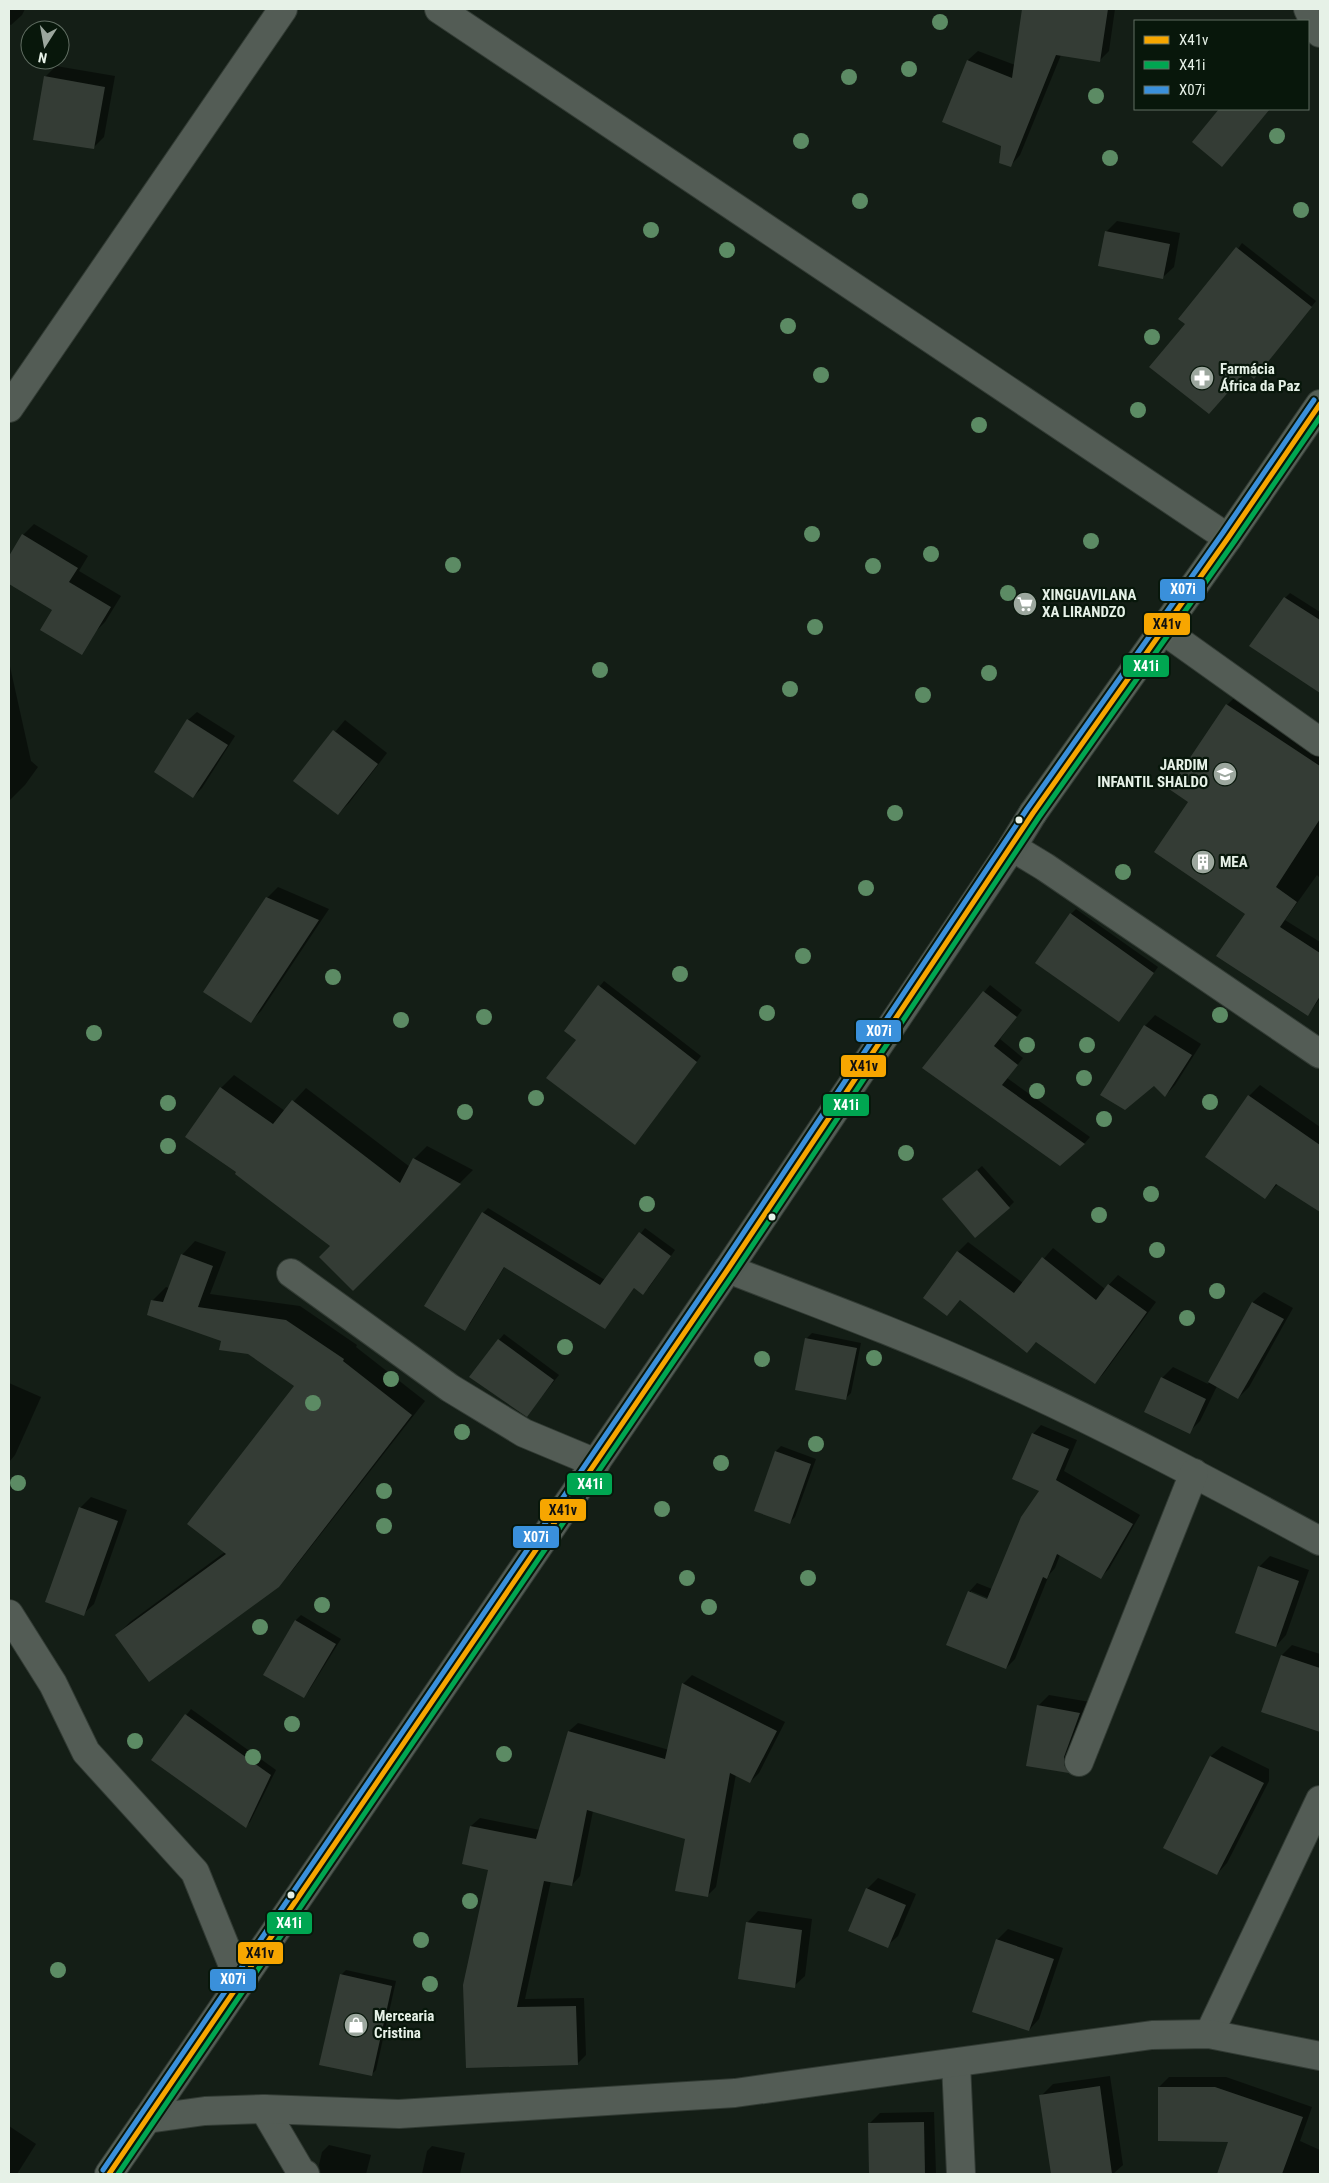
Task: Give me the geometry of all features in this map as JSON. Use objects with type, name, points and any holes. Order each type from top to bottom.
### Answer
[{"type":"main road","points":[[1033,812],[1228,538],[1320,404]]},
{"type":"main road","points":[[109,2174],[147,2118]]},
{"type":"street","points":[[9,408],[283,9]]},
{"type":"street","points":[[440,9],[1228,538]]},
{"type":"street","points":[[1308,9],[1320,34]]},
{"type":"street","points":[[1163,630],[1320,742]]},
{"type":"street","points":[[147,2118],[728,1269],[1012,847],[1033,812]]},
{"type":"street","points":[[1012,847],[1045,867],[1320,1054]]},
{"type":"street","points":[[728,1269],[878,1326],[992,1375],[1194,1473],[1320,1541]]},
{"type":"street","points":[[291,1273],[450,1388],[524,1433],[596,1463]]},
{"type":"street","points":[[1079,1762],[1194,1473]]},
{"type":"street","points":[[9,1614],[53,1684],[86,1752],[195,1872],[240,1983]]},
{"type":"street","points":[[1209,2034],[1320,1800]]},
{"type":"street","points":[[147,2118],[205,2111],[264,2109],[399,2114],[735,2093],[1152,2035],[1209,2034],[1320,2056]]},
{"type":"street","points":[[956,2063],[961,2174]]},
{"type":"street","points":[[264,2109],[300,2172],[305,2174]]},
{"type":"building","points":[[1022,9],[1108,9],[1100,62],[1056,55],[1011,167],[999,163],[1001,146],[942,122],[967,60],[1012,78]]},
{"type":"building","points":[[44,76],[105,87],[94,149],[33,140]]},
{"type":"building","points":[[1218,110],[1269,110],[1222,167],[1192,142]]},
{"type":"building","points":[[1105,231],[1170,244],[1163,279],[1098,266]]},
{"type":"building","points":[[1236,247],[1312,307],[1254,379],[1246,372],[1209,414],[1149,367],[1185,324],[1178,319]]},
{"type":"building","points":[[22,534],[78,568],[69,582],[111,607],[82,655],[40,630],[52,610],[9,584],[9,556]]},
{"type":"building","points":[[1284,597],[1320,620],[1320,693],[1249,646]]},
{"type":"building","points":[[1226,704],[1320,766],[1320,819],[1276,887],[1297,902],[1280,927],[1320,953],[1320,996],[1308,1016],[1216,956],[1245,914],[1154,852],[1188,802],[1169,789]]},
{"type":"building","points":[[187,719],[228,745],[193,798],[154,772]]},
{"type":"building","points":[[333,730],[378,764],[338,815],[293,781]]},
{"type":"building","points":[[266,897],[319,920],[251,1023],[203,992]]},
{"type":"building","points":[[1070,913],[1154,973],[1119,1022],[1035,963]]},
{"type":"building","points":[[598,985],[697,1062],[635,1145],[546,1078],[576,1040],[564,1031]]},
{"type":"building","points":[[983,991],[1017,1017],[994,1046],[1018,1065],[1002,1085],[1085,1144],[1060,1166],[922,1068]]},
{"type":"building","points":[[1144,1025],[1192,1055],[1165,1097],[1154,1086],[1125,1110],[1100,1095]]},
{"type":"building","points":[[220,1087],[273,1124],[292,1100],[400,1183],[413,1158],[461,1184],[353,1291],[319,1257],[330,1246],[235,1174],[236,1172],[185,1137]]},
{"type":"building","points":[[1248,1095],[1320,1145],[1320,1212],[1276,1184],[1265,1199],[1205,1157]]},
{"type":"building","points":[[977,1170],[1010,1208],[975,1238],[942,1199]]},
{"type":"building","points":[[482,1212],[600,1285],[639,1232],[671,1256],[643,1295],[634,1288],[605,1329],[504,1267],[465,1331],[424,1306]]},
{"type":"building","points":[[957,1251],[1014,1293],[1042,1257],[1096,1300],[1108,1284],[1147,1312],[1095,1384],[1036,1342],[1027,1353],[960,1300],[947,1316],[923,1298]]},
{"type":"building","points":[[181,1254],[213,1266],[198,1307],[286,1320],[344,1359],[343,1361],[412,1415],[279,1587],[149,1682],[115,1635],[226,1554],[187,1524],[294,1386],[248,1354],[219,1350],[221,1341],[147,1315],[151,1300],[163,1302]]},
{"type":"building","points":[[1252,1302],[1284,1319],[1238,1399],[1208,1382]]},
{"type":"building","points":[[805,1338],[857,1348],[846,1400],[795,1390]]},
{"type":"building","points":[[498,1339],[554,1380],[527,1417],[469,1377]]},
{"type":"building","points":[[1161,1377],[1206,1399],[1190,1434],[1144,1412]]},
{"type":"building","points":[[1032,1433],[1069,1449],[1056,1480],[1133,1524],[1101,1579],[1057,1554],[1047,1579],[1043,1577],[1006,1669],[946,1645],[968,1591],[987,1599],[1021,1517],[1039,1491],[1012,1479]]},
{"type":"building","points":[[775,1451],[811,1464],[790,1524],[754,1511]]},
{"type":"building","points":[[79,1507],[118,1521],[84,1616],[45,1602]]},
{"type":"building","points":[[1258,1566],[1299,1581],[1276,1647],[1235,1633]]},
{"type":"building","points":[[295,1620],[336,1644],[304,1698],[263,1675]]},
{"type":"building","points":[[1281,1655],[1320,1668],[1320,1732],[1261,1712]]},
{"type":"building","points":[[682,1683],[777,1731],[750,1783],[730,1773],[708,1897],[675,1891],[685,1839],[587,1810],[572,1886],[544,1881],[517,2007],[576,2006],[578,2065],[466,2068],[463,1985],[488,1870],[462,1864],[470,1826],[536,1839],[568,1731],[665,1759]]},
{"type":"building","points":[[1037,1705],[1080,1713],[1064,1757],[1064,1765],[1069,1773],[1026,1766]]},
{"type":"building","points":[[185,1714],[271,1775],[246,1828],[151,1760]]},
{"type":"building","points":[[1210,1756],[1264,1783],[1217,1875],[1163,1848]]},
{"type":"building","points":[[866,1888],[906,1905],[888,1948],[848,1931]]},
{"type":"building","points":[[746,1922],[802,1930],[795,1988],[738,1979]]},
{"type":"building","points":[[996,1939],[1054,1959],[1029,2031],[972,2012]]},
{"type":"building","points":[[340,1974],[392,1986],[372,2076],[319,2065]]},
{"type":"building","points":[[1100,2086],[1112,2174],[1051,2174],[1039,2095]]},
{"type":"building","points":[[1158,2087],[1215,2087],[1303,2117],[1282,2174],[1217,2174],[1228,2142],[1158,2141]]},
{"type":"building","points":[[924,2122],[925,2174],[869,2174],[868,2123]]},
{"type":"transit line","name":"X07i","points":[[103,2170],[722,1265],[1027,809],[1222,534],[1314,400]]},
{"type":"transit line","name":"X41v","points":[[109,2174],[728,1269],[1033,813],[1228,538],[1320,404]]},
{"type":"transit line","name":"X41i","points":[[118,2174],[734,1273],[1039,817],[1320,417]]},
{"type":"place","name":"Farmácia África da Paz","points":[[1202,378]]},
{"type":"place","name":"XINGUAVILANA XA LIRANDZO","points":[[1025,604]]},
{"type":"place","name":"JARDIM INFANTIL SHALDO","points":[[1225,774]]},
{"type":"place","name":"MEA","points":[[1203,862]]},
{"type":"place","name":"Mercearia Cristina","points":[[356,2025]]}]
